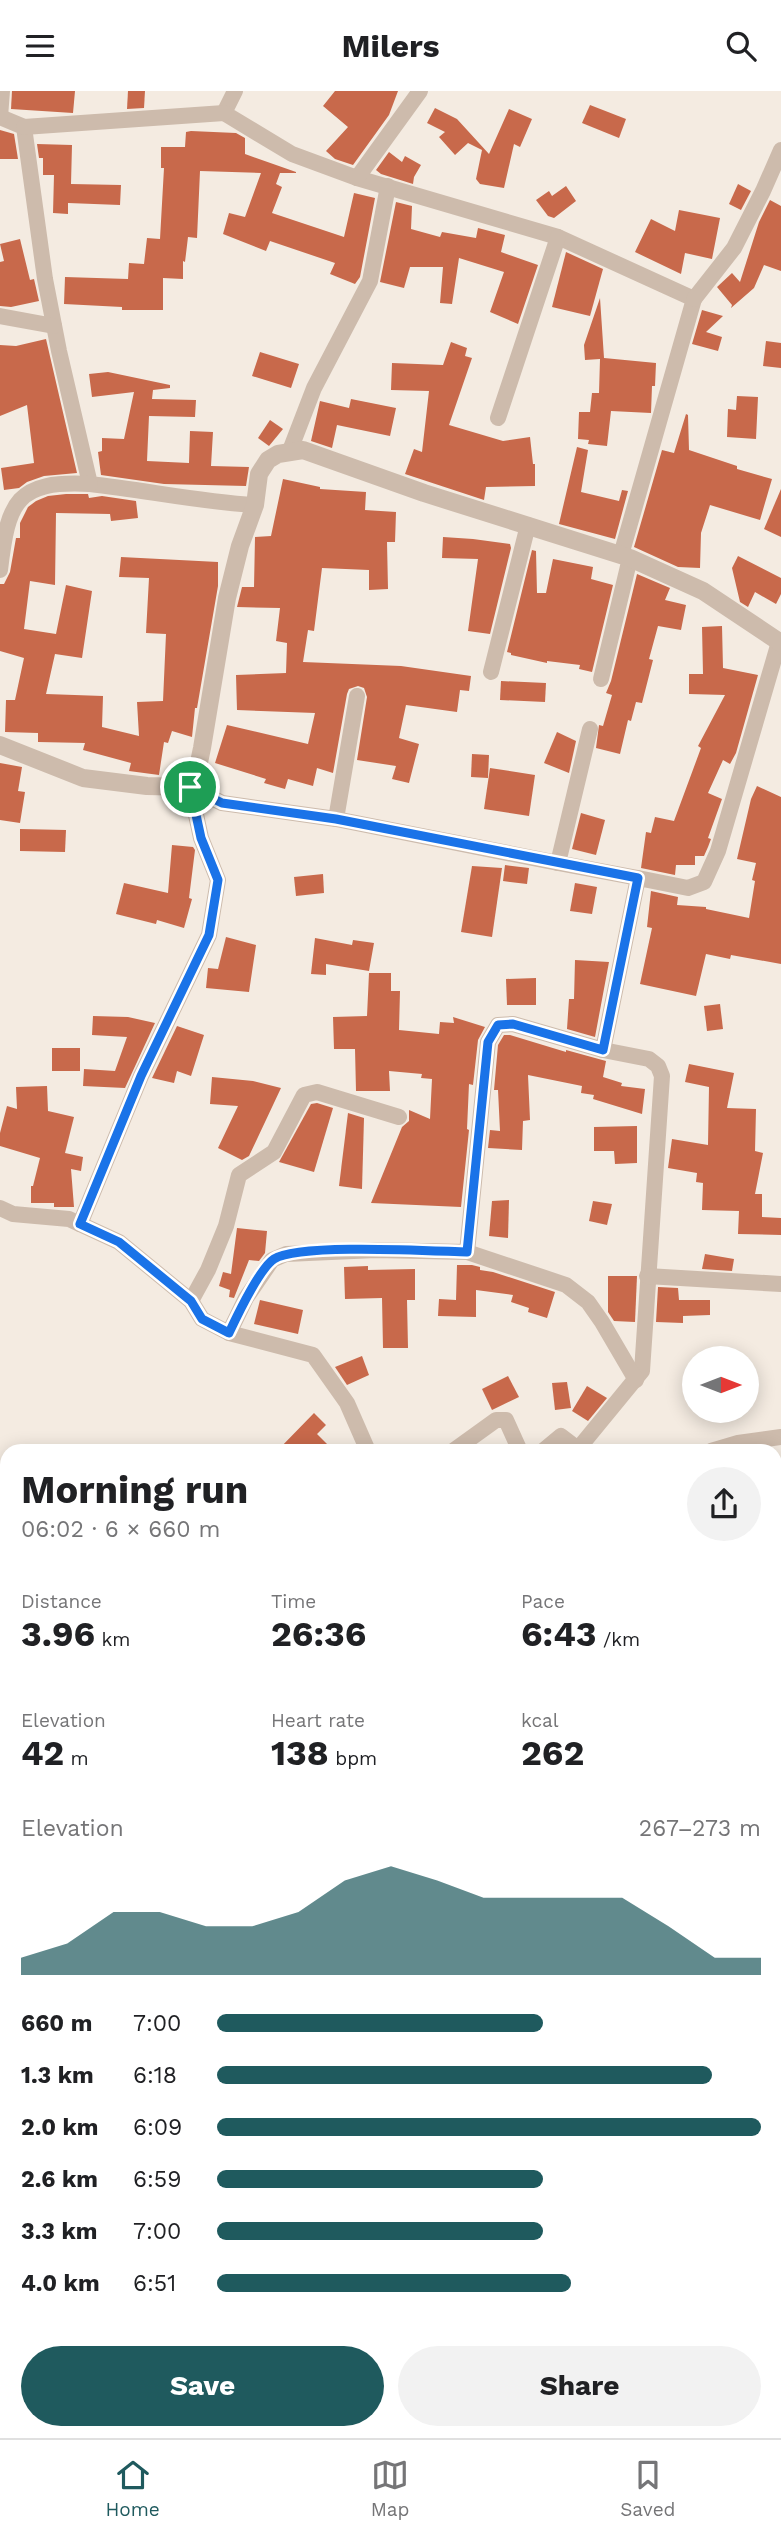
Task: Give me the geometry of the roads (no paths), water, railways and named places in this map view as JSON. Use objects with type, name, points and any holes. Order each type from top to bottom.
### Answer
[{"type":"street","points":[[2,91],[0,117],[24,127],[224,113],[292,153],[357,178],[558,237],[694,299]]},
{"type":"street","points":[[224,113],[235,91]]},
{"type":"street","points":[[357,178],[420,91]]},
{"type":"street","points":[[24,127],[54,326],[90,484]]},
{"type":"street","points":[[601,679],[626,557],[694,299],[734,248],[781,150]]},
{"type":"street","points":[[289,453],[314,389],[370,281],[388,186]]},
{"type":"street","points":[[498,418],[558,237]]},
{"type":"street","points":[[0,316],[54,326]]},
{"type":"street","points":[[0,745],[83,778],[147,786],[190,787],[222,803],[336,819],[688,888],[704,882],[718,851],[780,643],[703,590],[626,557],[424,493],[303,450],[278,454],[268,460],[259,474],[255,505],[240,546],[227,598],[202,748],[197,772],[190,787],[201,838],[218,880],[209,935],[141,1076],[80,1224]]},
{"type":"street","points":[[0,570],[4,534],[14,507],[28,493],[47,484],[90,484],[152,491],[210,503],[255,505]]},
{"type":"street","points":[[491,672],[528,525]]},
{"type":"street","points":[[336,819],[357,695]]},
{"type":"street","points":[[558,863],[590,729]]},
{"type":"street","points":[[603,1050],[638,878]]},
{"type":"street","points":[[467,1252],[488,1042],[498,1025],[513,1024],[603,1050],[649,1059],[658,1066],[662,1076],[642,1371],[585,1444]]},
{"type":"street","points":[[191,1301],[208,1270],[226,1226],[239,1175],[274,1152],[304,1095],[317,1092],[399,1117]]},
{"type":"street","points":[[0,1208],[13,1214],[69,1219],[119,1242],[191,1301],[202,1319],[229,1333],[313,1355],[347,1403],[365,1444]]},
{"type":"street","points":[[229,1333],[246,1298],[272,1260],[286,1254],[376,1250],[467,1252],[566,1285],[595,1312],[636,1380]]},
{"type":"street","points":[[647,1276],[781,1284]]},
{"type":"street","points":[[463,1444],[496,1420],[506,1420],[517,1444]]},
{"type":"street","points":[[551,1444],[561,1436],[572,1444]]},
{"type":"street","points":[[735,1444],[781,1437]]}]
